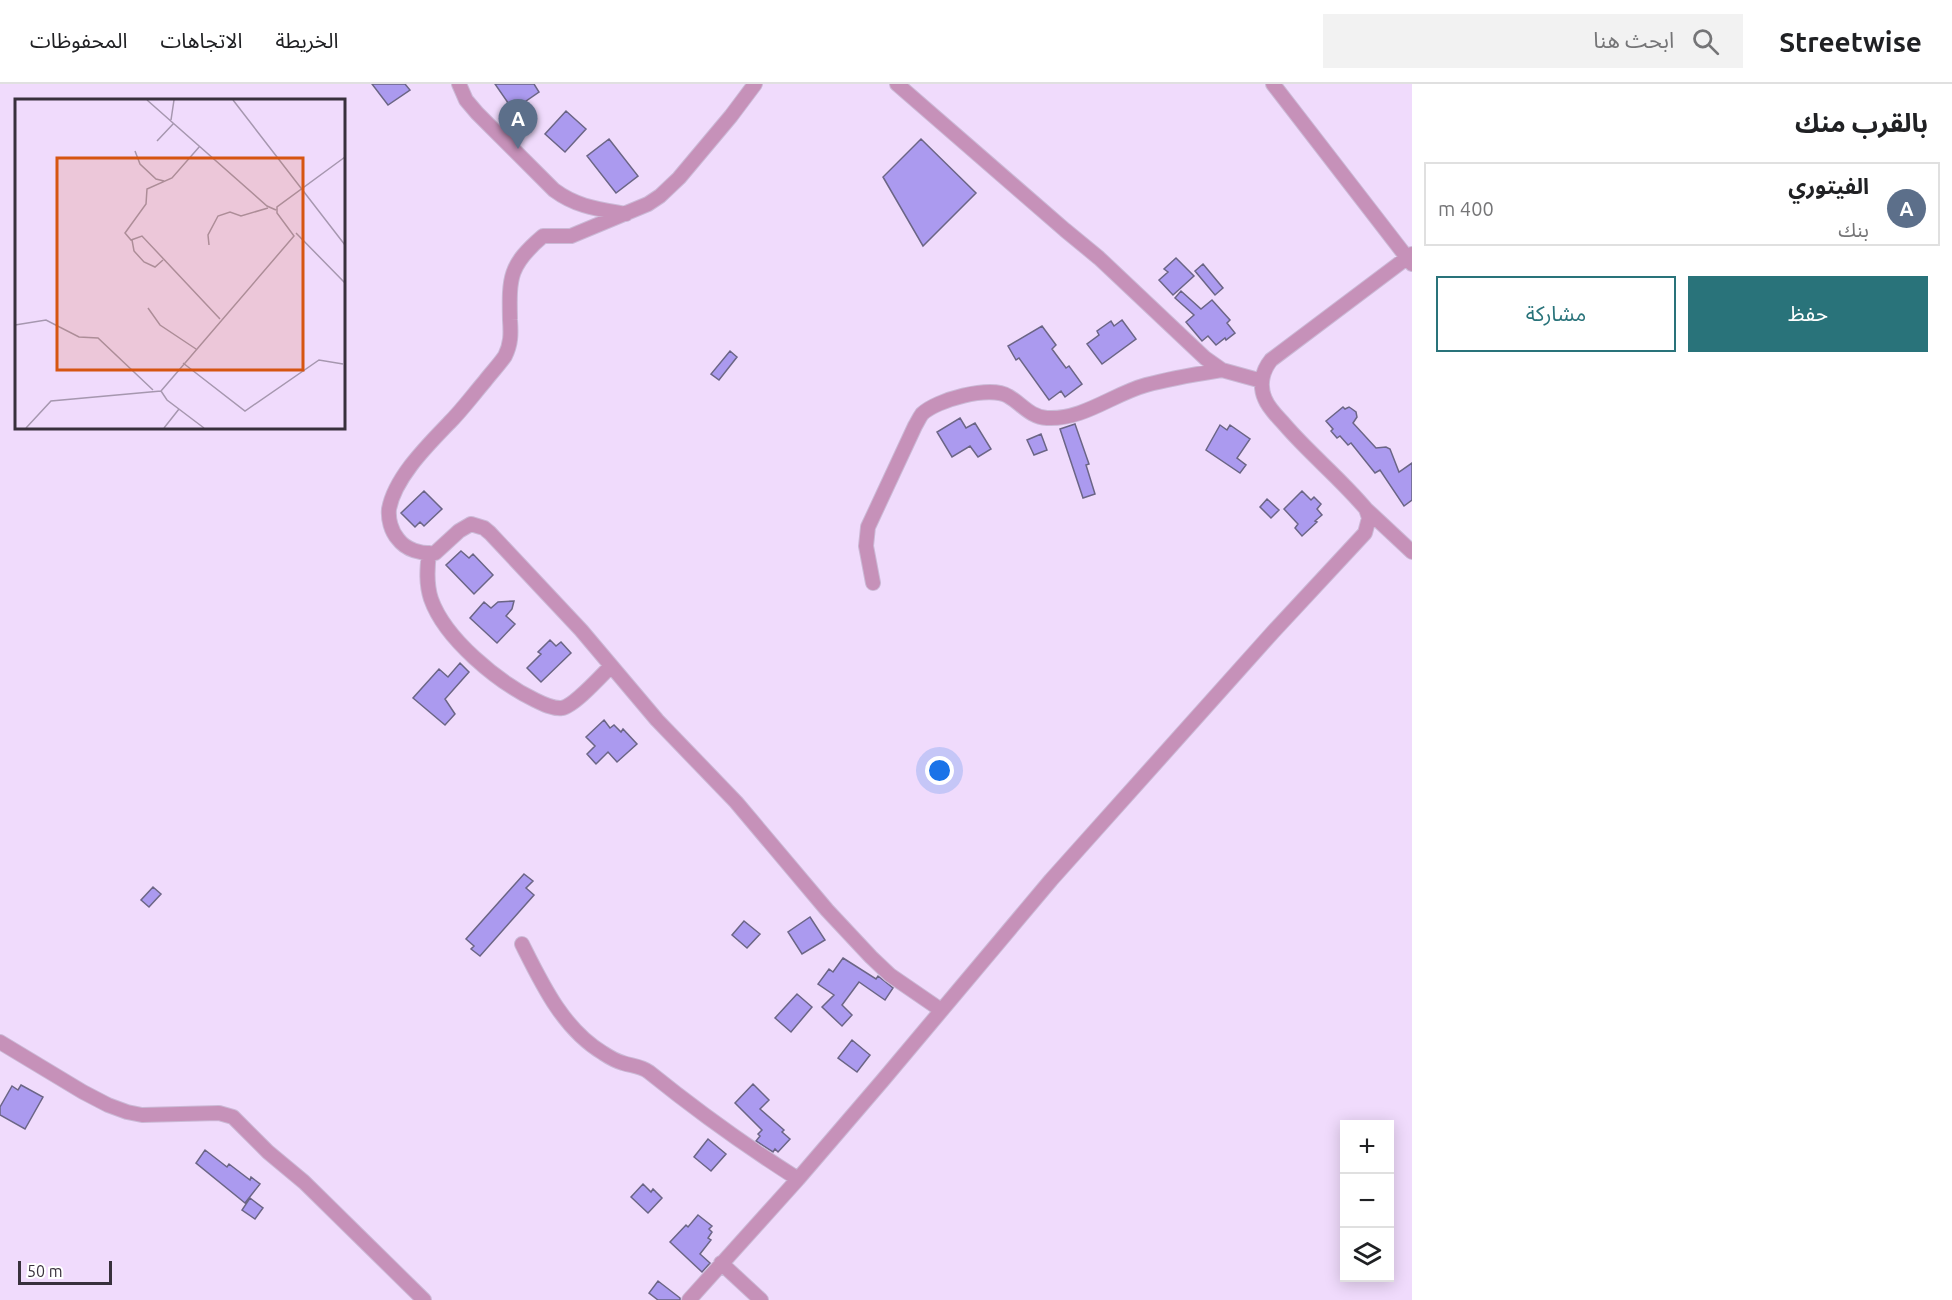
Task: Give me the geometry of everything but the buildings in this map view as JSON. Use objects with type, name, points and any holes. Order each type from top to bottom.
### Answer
[{"type":"street","points":[[459,84],[466,100],[477,113],[554,190],[568,201],[590,208],[626,214]]},
{"type":"street","points":[[755,84],[679,178],[654,200],[571,236],[543,236],[517,261],[511,275],[509,347],[491,374],[402,480],[390,507],[390,523],[402,544],[415,551],[429,553],[435,553],[464,527],[471,524],[484,528],[581,630],[657,720],[736,802],[827,910],[871,957],[890,975],[941,1010]]},
{"type":"street","points":[[897,84],[1099,258],[1205,358],[1222,370],[1262,381]]},
{"type":"street","points":[[1273,84],[1410,259],[1271,360],[1262,381],[1262,392],[1269,407],[1302,445],[1412,552]]},
{"type":"street","points":[[873,583],[866,546],[868,527],[922,414],[943,402],[972,394],[993,392],[1007,395],[1032,414],[1044,418],[1060,418],[1078,414],[1144,385],[1222,370]]},
{"type":"street","points":[[689,1300],[798,1179],[1120,801],[1361,538],[1368,523],[1366,509]]},
{"type":"street","points":[[429,553],[427,570],[430,597],[441,619],[476,659],[517,690],[546,705],[564,707],[582,694],[611,666]]},
{"type":"street","points":[[522,944],[547,993],[589,1044],[622,1063],[648,1070],[687,1102],[764,1158],[798,1179]]},
{"type":"street","points":[[0,1042],[91,1097],[127,1112],[142,1114],[219,1113],[234,1117],[424,1300]]},
{"type":"street","points":[[721,1263],[761,1300]]},
{"type":"place","name":"الفيتوري","points":[[518,149]]}]
